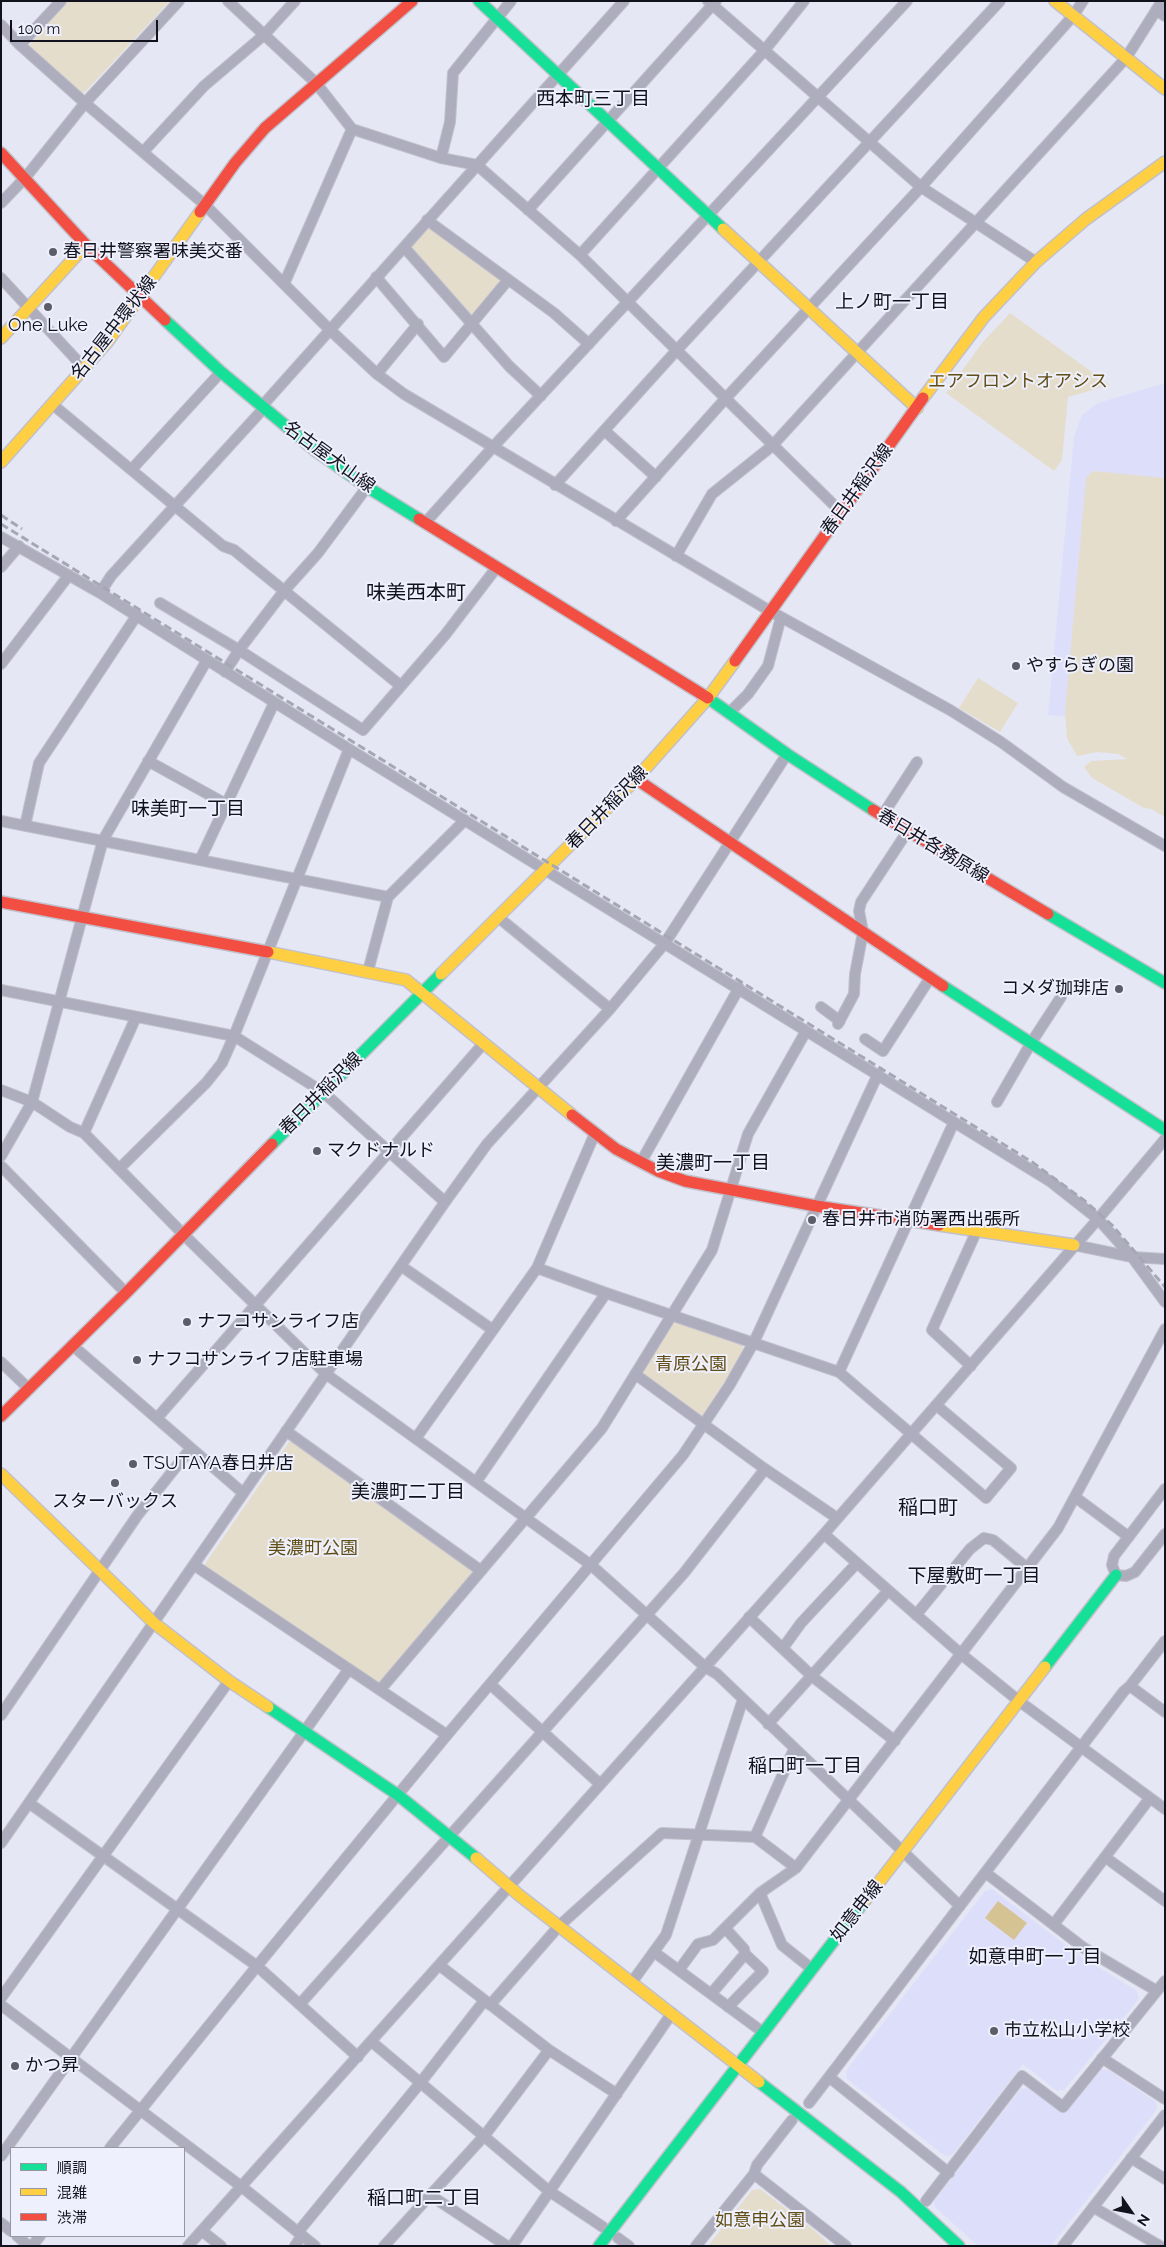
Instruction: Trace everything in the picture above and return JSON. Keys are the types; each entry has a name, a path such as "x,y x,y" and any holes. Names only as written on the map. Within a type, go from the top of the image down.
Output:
{"street":[{"path":"20,45 61,1"},
{"path":"1,203 25,178 85,103 179,1"},
{"path":"228,1 316,83 352,130 441,158 477,165 580,255 841,512"},
{"path":"144,151 204,86 264,35 295,1"},
{"name":"名古屋中環状線","path":"4,454 108,341 204,204 265,128 412,1"},
{"path":"479,1 916,408"},
{"path":"441,158 450,122 453,73 512,1"},
{"path":"100,593 111,576 624,1"},
{"path":"580,255 764,51 804,1"},
{"path":"425,523 493,447 907,1"},
{"path":"555,485 676,351 1000,1"},
{"path":"1055,1 1165,89"},
{"path":"616,521 726,398 921,187 1073,16 1083,1"},
{"path":"528,210 712,3 764,51 921,187 1036,262"},
{"path":"676,556 712,494 772,446 1126,58 1161,9"},
{"path":"1,25 20,45 85,103 144,151 204,204 330,330 377,374 404,394 770,611 950,710 1001,742 1063,787 1165,846"},
{"path":"284,284 352,130"},
{"name":"名古屋犬山線","path":"1,153 86,245 140,297 221,372 316,451 367,487 708,698"},
{"name":"春日井稲沢線","path":"1,1416 184,1235 323,1092 636,779 708,698 916,408 984,318 1036,262 1086,219 1165,162"},
{"path":"427,220 554,313 589,344"},
{"path":"1,338 86,245"},
{"path":"404,246 508,366 541,396"},
{"path":"376,277 444,356 508,280"},
{"path":"1,278 84,368"},
{"path":"377,374 418,324"},
{"path":"132,469 221,372"},
{"path":"52,404 175,504 223,546 234,550 402,686"},
{"path":"605,430 656,477"},
{"path":"225,672 239,650 284,591 318,553 367,487"},
{"path":"1,537 137,615 274,703 547,869 1051,1182 1098,1219 1132,1257 1165,1302"},
{"path":"1,567 19,546"},
{"path":"160,603 239,650 363,730 446,635 497,567"},
{"path":"1,664 69,575"},
{"path":"25,826 39,763 137,615"},
{"path":"729,713 748,694 768,666 781,617"},
{"path":"1,1156 32,1102 103,840 207,660"},
{"name":"春日井各務原線","path":"708,698 786,754 907,832 1165,983"},
{"path":"200,860 274,703"},
{"path":"119,1169 206,1083 222,1063 349,749"},
{"path":"1,1843 445,1202 487,1144 610,1009 665,943 786,754"},
{"path":"148,762 226,804"},
{"path":"882,816 917,762"},
{"path":"636,779 930,978 1165,1130"},
{"path":"368,971 388,897 465,820"},
{"path":"1,821 388,897"},
{"path":"821,1007 839,1023 854,994 855,974 863,932 859,911 861,902 907,832"},
{"path":"1,902 368,971 406,980 483,1044 616,1149 658,1171 684,1180 816,1206 1074,1245 1132,1257 1165,1259"},
{"path":"498,917 610,1009"},
{"path":"865,1039 883,1051 930,978"},
{"path":"641,1162 739,988"},
{"path":"1,990 60,1000 234,1036 323,1092 445,1202"},
{"path":"997,1102 1061,997"},
{"path":"84,1133 136,1017"},
{"path":"380,1690 602,1428 712,1250 748,1134 806,1031"},
{"path":"157,1418 483,1044"},
{"path":"111,2147 447,1735 683,1455 705,1424 754,1342 878,1074"},
{"path":"1,1090 32,1102 70,1127 84,1133 255,1306 326,1374 591,1565 705,1666 717,1674 960,1906"},
{"path":"839,1372 954,1122"},
{"path":"416,1438 537,1268 594,1133"},
{"path":"188,2246 824,1534 1098,1219 1165,1138"},
{"path":"1,1166 126,1293"},
{"path":"971,1366 932,1330 977,1230"},
{"path":"401,1266 493,1330"},
{"path":"537,1268 606,1294 672,1314 839,1372 986,1498 1011,1468 936,1405"},
{"path":"476,1482 606,1294"},
{"path":"678,1970 698,1944 714,1940 760,1893 796,1868 1058,1528 1165,1329"},
{"path":"72,1345 243,1493"},
{"path":"1,1362 28,1388"},
{"path":"635,1374 837,1518"},
{"path":"286,1431 480,1570"},
{"path":"1,1715 137,1516 191,1448"},
{"path":"300,2004 684,1573 765,1468"},
{"path":"1,1474 154,1623 229,1681 398,1795 450,1835 509,1887 901,2192 959,2246"},
{"path":"1163,1540 1135,1572 1126,1576 1116,1576 1112,1565 1114,1556 1165,1490"},
{"path":"1075,1497 1129,1537"},
{"path":"824,1534 961,1654 1020,1701 1165,1809"},
{"path":"916,1615 970,1549 984,1538 993,1540 1027,1568"},
{"path":"783,1648 801,1623 857,1564"},
{"path":"194,1565 447,1735"},
{"name":"如意申線","path":"599,2246 1116,1576"},
{"path":"768,1724 813,1677 816,1670 888,1591"},
{"path":"749,1617 813,1677 895,1741"},
{"path":"809,2104 1124,1691 1165,1641"},
{"path":"1,2156 306,1732 348,1669"},
{"path":"1,1998 229,1681"},
{"path":"490,1684 600,1784"},
{"path":"1130,1686 1165,1712"},
{"path":"632,1982 666,1935 743,1699"},
{"path":"755,1837 794,1749"},
{"path":"1054,1924 1150,1798"},
{"path":"30,1803 257,1966 358,2057"},
{"path":"296,2246 300,2234 421,2082 487,2003 559,1926 662,1832 755,1837 796,1868"},
{"path":"1106,1857 1165,1902"},
{"path":"986,1873 1084,1948 1157,1992"},
{"path":"760,1893 782,1945 812,1969"},
{"path":"726,1929 744,1949 745,1954 764,1971 728,2007"},
{"path":"654,1952 764,2032"},
{"path":"711,1994 745,1954"},
{"path":"439,1965 549,2050 617,2094"},
{"path":"926,2201 1022,2076 1063,2107 1165,1981"},
{"path":"1,2005 141,2110 183,2147"},
{"path":"512,2246 672,2013"},
{"path":"372,2042 549,2191 603,2227"},
{"path":"384,2246 485,2136 549,2050"},
{"path":"1102,2058 1165,2099"},
{"path":"829,2077 949,2173"},
{"path":"1063,2246 1165,2115"},
{"path":"696,2246 754,2174 758,2165 792,2120"},
{"path":"187,2151 242,2187 315,2246"},
{"path":"1131,2158 1165,2179"},
{"path":"754,2174 846,2246"},
{"path":"430,2195 508,2246"},
{"path":"1093,2207 1144,2242 1160,2246"},
{"path":"202,2231 221,2246"},
{"path":"18,2237 30,2246 39,2237"},
{"path":"618,2238 629,2246"}],"shaded area":[{"path":"1165,383 1165,727 1048,715 1074,436 1082,415 1098,403"},
{"name":"市立松山小学校","path":"992,1889 1080,1956 1137,1991 1139,1999 1064,2090 1057,2091 1023,2064 952,2155 945,2156 847,2079 846,2071 985,1891"},
{"path":"998,1901 1027,1923 1014,1940 985,1918"},
{"path":"1101,2069 1108,2070 1156,2102 1157,2109 1051,2246 978,2246 935,2207 934,2201 1021,2089 1029,2088 1063,2113"}],"green space":[{"path":"67,1 170,1 85,92 81,92 28,47"},
{"path":"433,226 502,279 475,315 470,315 412,249 411,245 427,227"},
{"name":"エアフロントオアシス","path":"1010,313 1110,385 1068,397 1062,460 1054,471 946,393 982,343"},
{"path":"1093,471 1165,478 1165,817 1151,809 1144,808 1092,778 1084,767 1091,761 1127,759 1118,754 1097,752 1077,756 1067,738 1065,712 1086,478"},
{"path":"978,678 1018,703 1000,732 959,708"},
{"name":"青原公園","path":"675,1322 742,1345 744,1349 705,1414 700,1415 644,1374 643,1370 671,1324"},
{"name":"美濃町公園","path":"289,1442 293,1442 471,1569 472,1574 381,1683 377,1683 206,1568 205,1564"},
{"name":"如意申公園","path":"760,2189 814,2230 831,2246 708,2246 752,2190"}],"railway":[{"path":"1,515 22,529"},
{"path":"1,524 1032,1162 1085,1201 1112,1225 1165,1287"}],"traffic: fast":[{"path":"479,1 723,229"},
{"path":"165,320 221,372 316,451 367,487 419,519"},
{"path":"708,698 787,754 873,810"},
{"path":"1048,914 1165,983"},
{"path":"272,1144 441,974"},
{"path":"943,986 1165,1130"},
{"path":"1045,1667 1116,1575"},
{"path":"268,1707 398,1795 476,1858"},
{"path":"599,2246 863,1903"},
{"path":"759,2082 901,2192 959,2246"}],"traffic: slow":[{"path":"1055,1 1165,89"},
{"path":"923,398 984,317 1036,262 1086,219 1165,162"},
{"path":"1,462 108,341 200,212"},
{"path":"723,229 917,408"},
{"path":"1,338 86,245"},
{"path":"441,974 636,779 708,698 735,661"},
{"path":"268,952 406,980 572,1115"},
{"path":"939,1225 1074,1245"},
{"path":"1,1474 154,1623 229,1681 268,1707"},
{"path":"863,1903 1045,1667"},
{"path":"476,1858 519,1895 759,2082"}],"traffic: jam":[{"path":"200,212 235,163 265,128 412,1"},
{"path":"1,153 86,245 165,320"},
{"path":"735,661 923,398"},
{"path":"419,519 708,698"},
{"path":"636,779 943,986"},
{"path":"873,810 1048,914"},
{"path":"1,902 268,952"},
{"path":"572,1115 616,1149 658,1171 685,1181 816,1206 939,1225"},
{"path":"1,1416 126,1293 272,1144"}],"place":[{"name":"春日井警察署味美交番","path":"53,252"},
{"name":"One Luke","path":"48,307"},
{"name":"やすらぎの園","path":"1016,666"},
{"name":"コメダ珈琲店","path":"1119,989"},
{"name":"マクドナルド","path":"317,1151"},
{"name":"春日井市消防署西出張所","path":"812,1220"},
{"name":"ナフコサンライフ店","path":"187,1322"},
{"name":"ナフコサンライフ店駐車場","path":"137,1360"},
{"name":"TSUTAYA春日井店","path":"133,1464"},
{"name":"スターバックス","path":"115,1483"},
{"name":"市立松山小学校","path":"994,2031"},
{"name":"かつ昇","path":"15,2066"}],"district":[{"name":"西本町三丁目","path":"593,99"},
{"name":"上ノ町一丁目","path":"892,302"},
{"name":"味美西本町","path":"416,593"},
{"name":"味美町一丁目","path":"188,809"},
{"name":"美濃町一丁目","path":"713,1163"},
{"name":"美濃町二丁目","path":"408,1492"},
{"name":"稲口町","path":"928,1508"},
{"name":"下屋敷町一丁目","path":"974,1576"},
{"name":"稲口町一丁目","path":"805,1766"},
{"name":"如意申町一丁目","path":"1035,1957"},
{"name":"稲口町二丁目","path":"424,2198"}]}
